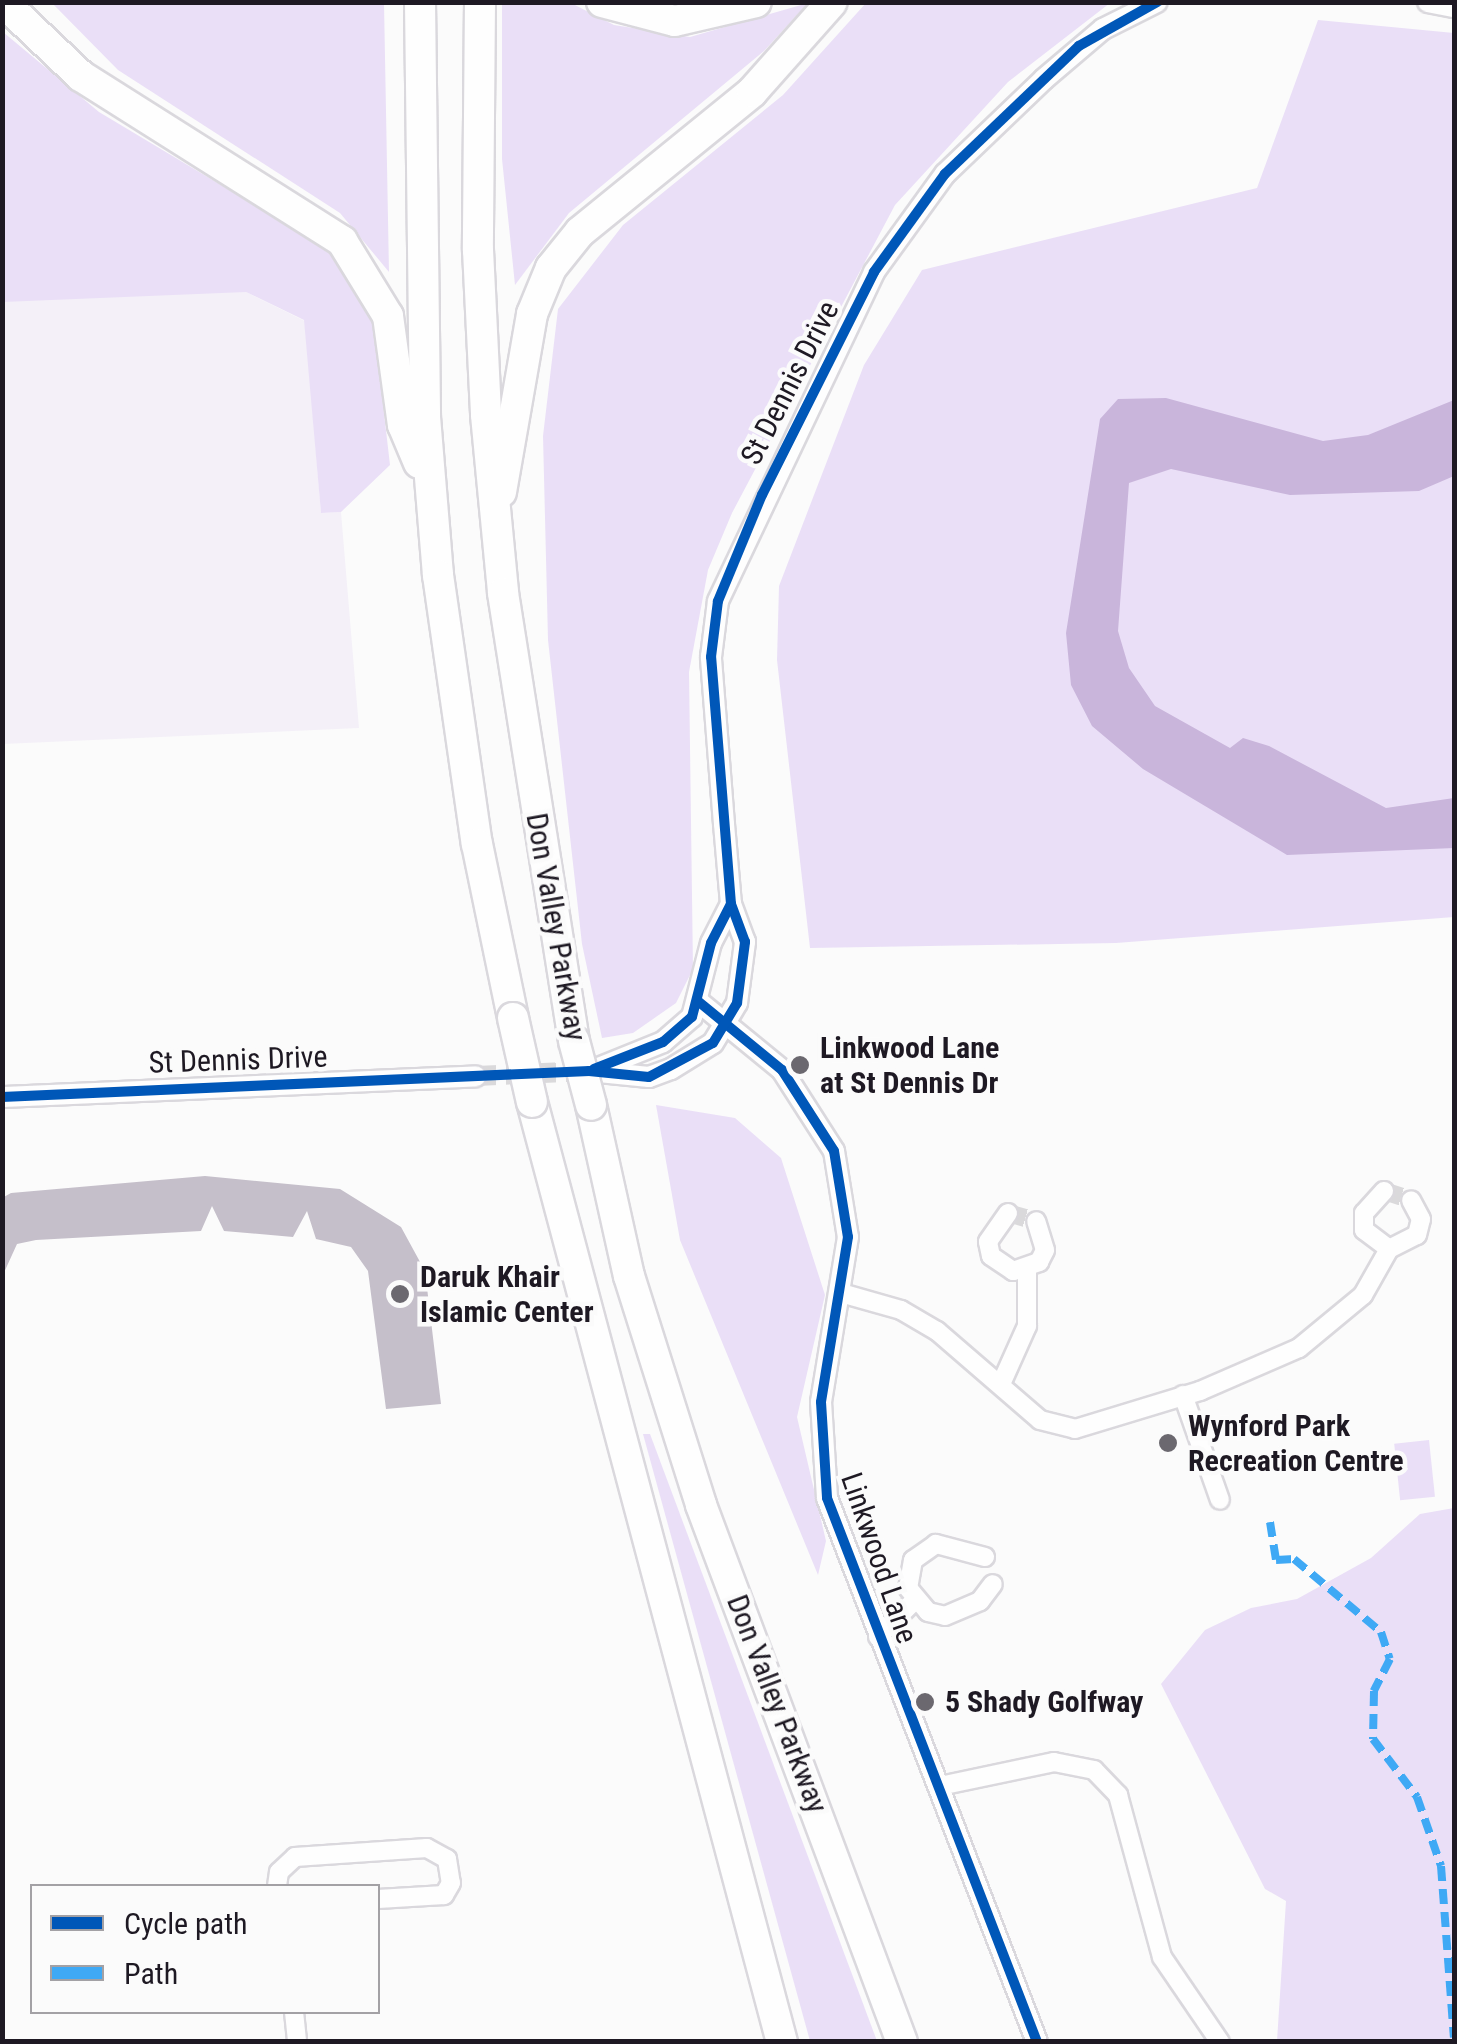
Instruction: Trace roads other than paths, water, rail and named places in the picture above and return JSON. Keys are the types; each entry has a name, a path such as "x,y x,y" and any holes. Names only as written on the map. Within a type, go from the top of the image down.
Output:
{"highway":[{"path":"3,2 82,76 342,240 388,316 404,425 432,494"},
{"path":"26,2 82,76"},
{"name":"Don Valley Parkway","path":"420,2 432,494 478,844 532,1102 782,2042"},
{"name":"Don Valley Parkway","path":"480,2 478,250 496,514 574,1041 630,1276 701,1505 902,2042"},
{"path":"602,2 675,21 756,2"},
{"path":"496,514 532,314 551,268 580,232 752,92 832,2"}],"street":[{"name":"St Dennis Drive","path":"729,1023 745,942 731,904 711,657 718,601 762,495 874,272 945,174 1079,46 1156,2"},
{"path":"1428,2 1454,7"},
{"name":"St Dennis Drive","path":"699,1002 711,943 731,904"},
{"path":"699,1002 662,1042 589,1071 649,1077 693,1058 729,1023"},
{"name":"Linkwood Lane","path":"699,1002 729,1023 805,1096 834,1151 848,1210 841,1294 822,1391 821,1463 878,1637 940,1786 1037,2042"},
{"name":"St Dennis Drive","path":"2,1097 476,1076"},
{"path":"1384,1191 1364,1213 1364,1230 1389,1249"},
{"path":"841,1294 901,1310 1001,1384 1040,1420 1075,1430 1270,1362 1328,1328 1368,1290 1389,1249 1417,1235 1421,1219 1411,1200"},
{"path":"1008,1213 992,1228 991,1256 1013,1271 1027,1270 1046,1250 1036,1222"},
{"path":"1001,1384 1027,1326 1027,1270"},
{"path":"1183,1395 1220,1500"},
{"path":"914,1601 908,1573 923,1549 951,1543 985,1557"},
{"path":"914,1601 945,1616 980,1601 992,1584"},
{"path":"878,1637 914,1601"},
{"path":"940,1786 1054,1762 1094,1770 1118,1795 1162,1957 1220,2042"},
{"path":"277,1884 279,1872 295,1857 427,1848 447,1859 451,1883 444,1894 380,1899"},
{"path":"294,2014 297,2042"}],"tunnel":[{"path":"476,1076 589,1071"},
{"path":"1384,1191 1411,1200"},
{"path":"1008,1213 1036,1221"}],"place":[{"name":"Linkwood Lane at St Dennis Dr","path":"800,1065"},
{"name":"Daruk Khair Islamic Center","path":"400,1294"},
{"name":"Wynford Park Recreation Centre","path":"1168,1443"},
{"name":"5 Shady Golfway","path":"925,1702"}]}
